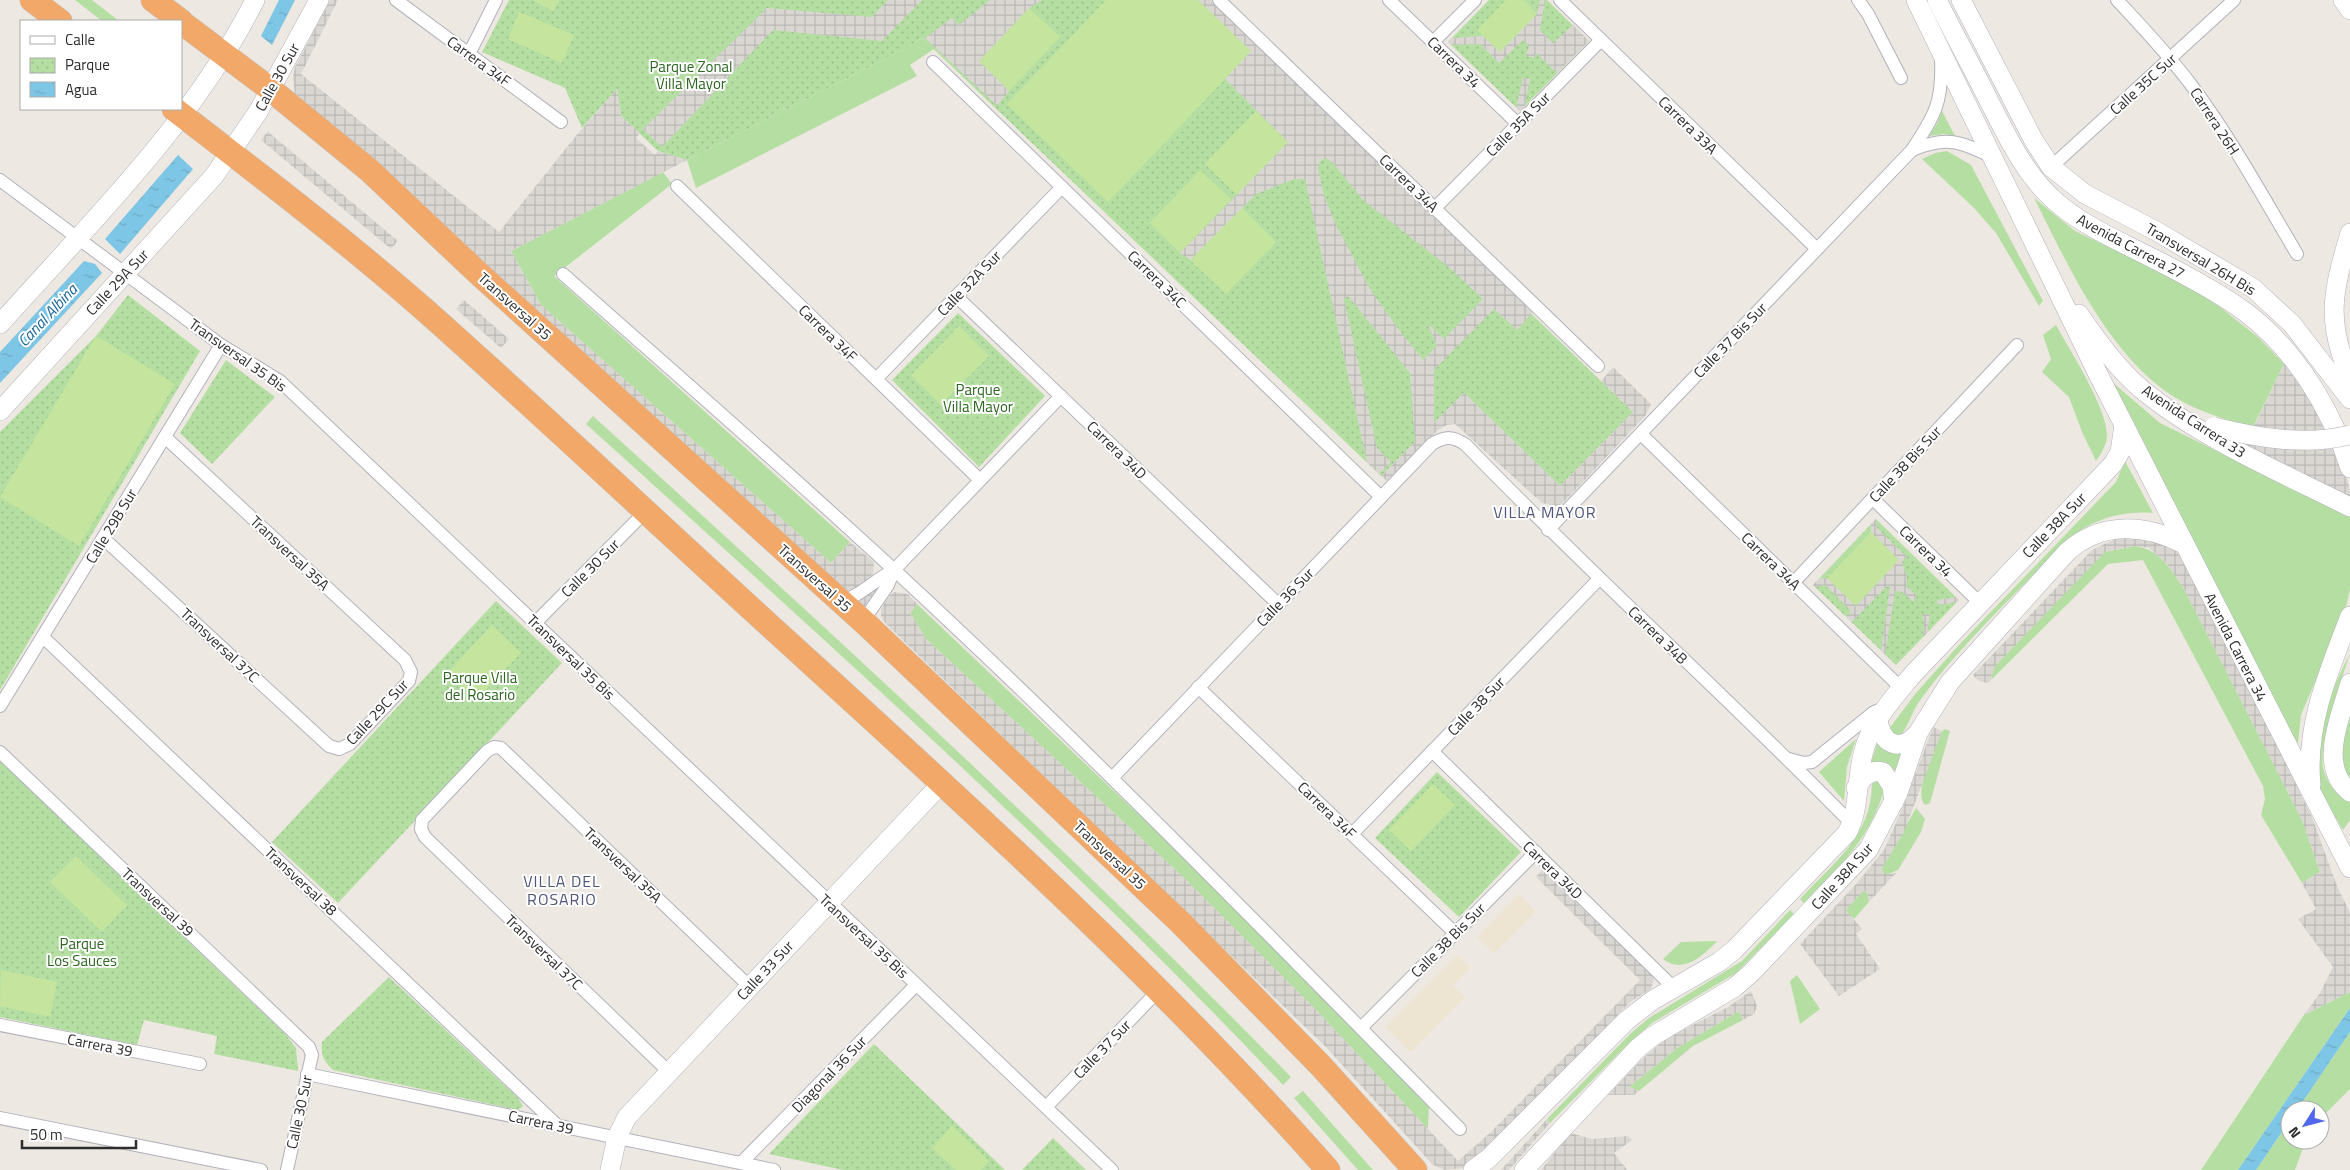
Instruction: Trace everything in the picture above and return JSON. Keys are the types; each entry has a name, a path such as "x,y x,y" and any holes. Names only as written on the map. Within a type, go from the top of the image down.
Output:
{"highway":[{"path":"32,0 59,20"},
{"name":"Transversal 35","path":"153,0 180,20"},
{"name":"Transversal 35","path":"182,22 348,152 399,197 477,272 866,624 1188,930 1321,1066 1415,1170"},
{"path":"178,112 231,151 320,222 426,312 942,783 1159,990 1272,1107 1328,1170"}],"street":[{"path":"182,107 223,53 255,0"},
{"name":"Calle 30 Sur","path":"231,151 270,89 319,0"},
{"name":"Carrera 34F","path":"396,0 561,122"},
{"path":"469,54 496,0"},
{"name":"Carrera 34A","path":"1219,0 1598,366"},
{"name":"Carrera 34","path":"1389,0 1518,124"},
{"path":"1433,42 1475,0"},
{"name":"Carrera 33A","path":"1560,0 1817,249"},
{"path":"1858,0 1894,60 1901,78"},
{"path":"1906,0 1941,50"},
{"path":"1916,0 2124,425"},
{"name":"Avenida Carrera 27","path":"1937,0 2018,155 2042,188 2060,206 2083,222 2202,284 2246,312 2297,365 2314,389 2334,425 2350,468"},
{"path":"1961,0 2034,141 2051,167"},
{"name":"Carrera 26H","path":"2117,0 2171,58 2218,123 2297,254"},
{"name":"Calle 35C Sur","path":"2051,167 2234,0"},
{"path":"2343,0 2350,10"},
{"name":"Calle 35A Sur","path":"1435,208 1601,40"},
{"name":"Calle 37 Bis Sur","path":"1548,530 1912,150 1933,118 1939,103 1942,80 1941,50"},
{"name":"Carrera 34C","path":"933,62 1381,497"},
{"path":"0,324 83,242 156,148 178,112"},
{"name":"Calle 37 Bis Sur","path":"1912,150 1937,141 1954,141 1968,145 1992,157"},
{"name":"Calle 29A Sur","path":"0,410 119,269 214,176 231,151"},
{"name":"Transversal 26H Bis","path":"2051,167 2085,194 2156,231 2253,288 2292,324 2350,399"},
{"name":"Transversal 35 Bis","path":"0,180 221,345 280,381 1112,1170"},
{"name":"Carrera 34F","path":"677,186 980,480"},
{"name":"Calle 32A Sur","path":"876,379 1062,187"},
{"path":"2350,233 2335,286 2333,308 2336,336 2350,377"},
{"name":"Avenida Carrera 33","path":"2036,248 2109,356 2141,388 2181,417 2217,433 2257,461 2350,507"},
{"path":"563,274 894,570 1112,778 1460,1129"},
{"name":"Carrera 34D","path":"956,296 1278,604"},
{"name":"Calle 29B Sur","path":"0,706 221,345"},
{"name":"Calle 38 Bis Sur","path":"1793,583 2017,345"},
{"path":"840,601 848,599 880,577 894,570 1061,396"},
{"name":"Avenida Carrera 34","path":"2124,425 2350,868"},
{"name":"Calle 38A Sur","path":"1473,1170 1488,1159 1640,1009 1719,962 1734,950 1847,833 1852,824 1863,752 1883,713 1901,688 2113,464 2120,452 2124,425"},
{"path":"2217,433 2305,441 2350,435"},
{"name":"Carrera 34A","path":"1641,434 1901,688"},
{"name":"Transversal 35A","path":"165,437 405,660 412,672"},
{"name":"Calle 36 Sur","path":"1112,778 1432,444 1449,437 1458,440 1466,446"},
{"name":"Carrera 34B","path":"1466,446 1548,530 1786,758 1852,824"},
{"name":"Carrera 34","path":"1873,498 1980,603"},
{"name":"Calle 30 Sur","path":"535,623 645,512"},
{"name":"Calle 38A Sur","path":"1524,1170 1652,1036 1735,987 1752,972 1868,850 1894,802 1918,733 1950,682 2077,543 2101,532 2138,528 2159,532 2184,544"},
{"name":"Transversal 37C","path":"103,538 329,746 339,749"},
{"path":"866,624 868,614 888,585 894,570"},
{"name":"Calle 38 Sur","path":"1352,834 1599,579"},
{"path":"2312,795 2310,749 2313,726 2350,616"},
{"name":"Transversal 38","path":"43,637 558,1126"},
{"name":"Calle 29C Sur","path":"339,749 350,744 402,689 412,672"},
{"path":"2350,683 2332,757 2335,774 2341,784 2350,792"},
{"name":"Carrera 34F","path":"1198,687 1456,933"},
{"name":"Calle 38A Sur","path":"1786,758 1798,762 1812,762 1874,712 1883,713"},
{"path":"1883,713 1883,737 1890,742 1906,743 1918,733"},
{"name":"Transversal 35A","path":"421,829 422,820 487,751 501,748 750,987"},
{"name":"Carrera 34D","path":"1432,751 1674,988"},
{"name":"Transversal 39","path":"0,752 304,1040 312,1055"},
{"path":"1856,788 1868,773 1883,772 1892,786 1894,802"},
{"name":"Calle 33 Sur","path":"610,1170 617,1137 627,1117 942,783"},
{"name":"Transversal 37C","path":"421,829 425,837 669,1072"},
{"name":"Calle 38 Bis Sur","path":"1361,1028 1536,852"},
{"name":"Diagonal 36 Sur","path":"741,1163 916,985"},
{"name":"Calle 37 Sur","path":"1046,1108 1159,990"},
{"name":"Carrera 39","path":"0,1025 200,1064"},
{"name":"Calle 30 Sur","path":"287,1170 312,1055"},
{"name":"Carrera 39","path":"307,1074 774,1170"},
{"path":"0,1118 261,1170"}],"shaded area":[{"path":"330,0 338,0 301,74 499,232 579,132 617,89 621,116 640,133 636,138 655,155 658,151 687,160 511,251 541,305 831,563 850,542 874,562 873,574 860,587 848,592 842,589 536,312 379,166 295,95 293,77 295,67"},
{"path":"888,0 922,0 882,41 773,30 662,147 643,129 767,8 872,17"},
{"path":"990,0 1042,0 1029,8 979,61 1009,91 997,106 925,38 952,18 959,25"},
{"path":"1198,0 1212,0 1533,312 1517,330 1494,309 1434,370 1434,423 1464,393 1560,486 1633,412 1601,381 1613,367 1651,404 1645,416 1563,503 1558,506 1542,503 1455,424 1447,425 1438,430 1387,481 1381,476 1415,442 1410,373 1348,296 1344,299 1377,448 1391,462 1379,474 1367,462 1305,179 1294,179 1256,194 1190,260 1180,253 1288,142 1225,79 1251,51","holes":["1326,158 1333,163 1363,200 1451,269 1483,299 1444,339 1428,324 1437,346 1423,360 1370,289 1334,221 1324,195 1318,169 1320,161"]},
{"path":"1540,0 1545,0 1540,30 1553,43 1573,25 1589,41 1557,73 1536,53 1534,58 1526,56 1529,46 1523,40 1499,63 1480,44 1452,45 1448,42 1452,38 1483,36 1500,52 1537,14"},
{"path":"1523,78 1530,79 1524,108 1520,111 1516,108"},
{"path":"268,131 398,241 391,249 261,140"},
{"path":"464,300 509,339 501,348 456,309"},
{"path":"2284,364 2315,404 2345,471 2350,491 2350,517 2237,462"},
{"path":"1876,519 1877,528 1907,557 1902,562 1907,578 1906,586 1916,595 1914,602 1902,592 1895,591 1885,655 1881,651 1890,587 1886,587 1852,622 1846,617 1851,611 1825,585 1815,587 1813,585 1818,579 1827,578 1856,606 1899,560 1871,532 1871,524"},
{"path":"2132,537 2165,543 2177,551 2194,577 2312,817 2337,886 2350,913 2350,992 2304,1015 2320,993 2333,967 2298,919 2316,909 2302,883 2320,872 2302,820 2183,587 2167,564 2149,548 2135,546 2105,552 1995,666 1991,676 1992,679 1988,683 1979,681 1973,675 2092,550 2115,539"},
{"path":"884,580 873,594 867,609 856,599"},
{"path":"894,592 908,594 917,604 910,613 926,639 1184,878 1317,1011 1458,1161 1491,1132 1640,980 1536,877 1542,870 1651,974 1654,979 1651,989 1630,1002 1499,1139 1465,1168 1444,1170 1432,1164 1325,1046 886,624 881,617 881,609 888,597"},
{"path":"1956,597 1959,600 1957,602 1938,605 1937,600"},
{"path":"1922,614 1930,614 1927,633 1923,637 1924,623"},
{"path":"1933,727 1942,731 1904,832 1881,870 1886,874 1896,873 1869,902 1867,893 1864,890 1846,910 1862,929 1856,934 1880,969 1839,996 1800,944 1857,883 1884,850 1903,807"},
{"path":"1519,894 1536,911 1494,953 1477,937"},
{"path":"1457,955 1470,968 1453,985 1465,997 1411,1052 1385,1027"},
{"path":"1751,991 1757,1006 1754,1014 1743,1020 1739,1011 1677,1048 1629,1087 1639,1091 1634,1095 1608,1095 1641,1060 1667,1038 1728,1007"},
{"path":"1547,1119 1550,1123 1509,1170 1501,1170"},
{"path":"1570,1133 1592,1139 1628,1136 1632,1140 1614,1153 1627,1170 1541,1170"}],"green space":[{"path":"75,0 92,0 118,20 101,20"},
{"name":"Parque Zonal Villa Mayor","path":"509,0 1206,0 1633,412 1560,486 1464,393 1381,476 922,38 910,46 687,160 658,151 621,116 617,89 582,128 565,88 482,52"},
{"path":"533,0 559,0 553,11"},
{"path":"1106,0 1198,0 1252,51 1108,202 1007,104"},
{"path":"1489,0 1547,0 1589,41 1520,111 1448,42"},
{"path":"1506,0 1523,0 1537,14 1500,53 1477,30"},
{"path":"1029,8 1060,37 1009,91 979,61"},
{"path":"519,12 574,35 562,63 508,39"},
{"path":"922,38 934,49 910,65 917,76 696,188 687,160 910,46"},
{"path":"1942,110 1955,136 1944,134 1929,136 1938,122"},
{"path":"1256,111 1288,142 1237,195 1205,164"},
{"path":"1947,151 1971,165 2043,301 2039,306 1996,233 1974,208 1922,159 1935,153"},
{"path":"1200,170 1231,199 1180,253 1150,223"},
{"path":"663,172 672,184 554,276 850,542 831,563 541,305 511,251"},
{"path":"2034,198 2075,231 2156,270 2211,300 2259,338 2284,364 2253,427 2210,414 2185,403 2159,386 2136,365 2096,313 2062,254"},
{"path":"1241,207 1276,242 1226,294 1190,260"},
{"path":"128,295 200,351 0,690 0,432 96,336"},
{"name":"Parque Villa Mayor","path":"958,313 1045,396 979,467 892,380"},
{"path":"2056,325 2095,396 2106,425 2107,437 2103,450 2096,461 2082,432 2069,397 2042,372 2051,359 2043,335"},
{"path":"959,326 989,356 941,405 911,375"},
{"path":"96,336 175,384 79,546 0,497"},
{"path":"226,360 275,397 212,464 180,433"},
{"path":"2111,381 2160,423 2350,517 2350,589 2345,611 2301,715 2297,752"},
{"path":"593,416 771,578 1034,824 1121,907 1291,1077 1283,1085 1028,830 853,666 586,424"},
{"path":"2125,461 2153,513 2135,513 2109,517 2084,528 2064,543 1947,666 1921,699 1904,731 1896,740 1889,729 1916,693 1958,646 2116,482"},
{"path":"1876,519 1959,600 1896,665 1813,585"},
{"path":"1871,532 1900,560 1855,606 1827,578"},
{"path":"2135,546 2151,551 2163,560 2183,587 2302,820 2320,872 2302,883 2261,815 2265,799 2263,786 2143,560 2108,564 1992,679 1991,676 1995,666 2097,558 2105,552"},
{"name":"Parque Villa del Rosario","path":"496,601 562,663 338,903 272,842"},
{"path":"917,604 1237,908 1429,1105 1428,1129 1317,1011 1184,878 926,639 910,613"},
{"path":"492,625 521,653 477,699 448,672"},
{"path":"2350,653 2332,711 2324,743 2323,756 2324,773 2329,783 2340,796 2350,803 2350,820 2343,830 2323,797 2317,780 2324,708"},
{"path":"2350,714 2350,784 2338,754"},
{"path":"1945,729 1950,731 1930,803 1925,805 1921,790 1923,780 1935,747 1942,731"},
{"path":"1856,739 1847,767 1844,801 1819,772"},
{"path":"1878,741 1892,752 1903,755 1897,772 1891,768 1870,766"},
{"name":"Parque Los Sauces","path":"0,761 286,1035 296,1048 298,1071 214,1054 217,1036 144,1020 137,1045 0,1017"},
{"path":"1437,772 1521,852 1459,917 1375,838"},
{"path":"1879,779 1885,787 1879,806 1863,837 1842,863 1804,903 1800,899 1848,848 1858,834 1870,803 1872,784"},
{"path":"1433,784 1455,805 1411,851 1389,830"},
{"path":"1916,808 1925,819 1921,832 1898,870 1886,875 1881,870"},
{"path":"76,856 127,905 102,932 50,882"},
{"path":"1864,890 1867,893 1869,902 1854,919 1845,910"},
{"path":"1790,910 1794,914 1736,973 1652,1023 1625,1047 1550,1123 1547,1119 1631,1033 1649,1018 1742,961"},
{"path":"1717,941 1706,952 1685,964 1678,965 1663,959 1681,942"},
{"path":"1,970 57,982 50,1017 0,1006"},
{"path":"1797,975 1820,1009 1800,1024 1790,981"},
{"path":"389,977 518,1098 523,1106 518,1110 333,1070 323,1058 322,1042"},
{"path":"2350,992 2350,1008 2286,1100 2280,1100 2280,1109 2238,1170 2201,1170 2304,1015"},
{"path":"1739,1011 1743,1020 1693,1046 1639,1091 1629,1087 1677,1048"},
{"path":"2350,1032 2350,1089 2330,1109 2330,1100 2304,1100"},
{"path":"874,1044 1005,1170 843,1170 769,1154"},
{"path":"1303,1091 1373,1170 1358,1170 1294,1098"},
{"path":"952,1126 989,1161 981,1170 956,1170 932,1148"},
{"path":"2280,1135 2280,1150 2302,1150 2295,1170 2256,1170"},
{"path":"1053,1138 1086,1170 1022,1170"}],"water":[{"path":"279,0 295,0 272,45 261,36"},
{"path":"178,155 193,169 120,254 105,239"},
{"name":"Canal Albina","path":"84,261 95,264 102,273 0,383 0,352"},
{"path":"2350,1008 2350,1032 2304,1100 2286,1100"},
{"path":"2280,1109 2280,1135 2256,1170 2238,1170"}],"district":[{"name":"VILLA MAYOR","path":"1545,512"},
{"name":"VILLA DEL ROSARIO","path":"562,890"}]}
